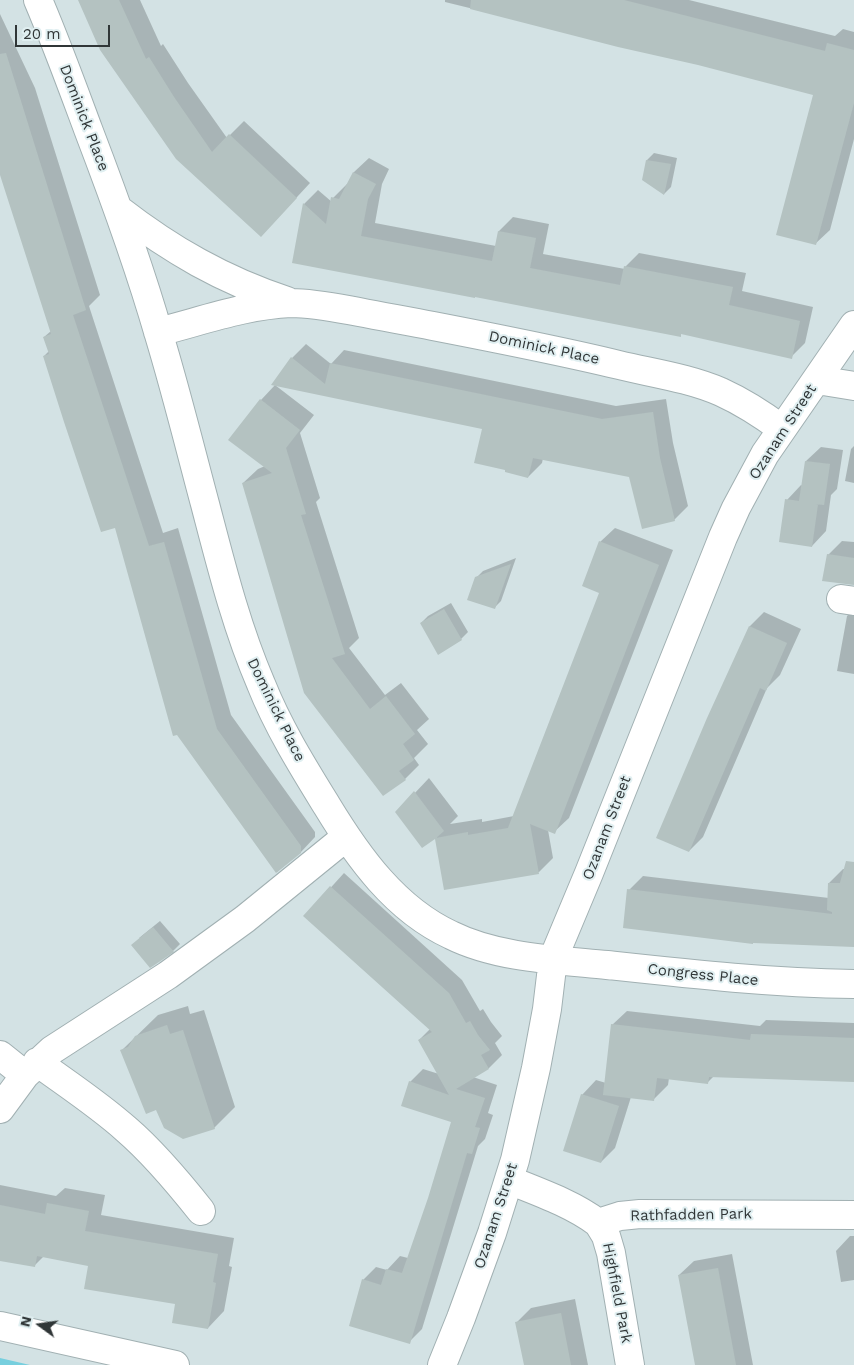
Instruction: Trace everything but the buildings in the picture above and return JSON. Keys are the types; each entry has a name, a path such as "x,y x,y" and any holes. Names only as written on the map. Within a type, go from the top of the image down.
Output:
{"street":[{"name":"Dominick Place","path":"38,0 118,209 158,332 224,576 243,639 262,688 285,734 346,837 394,896 413,912 433,926 483,947 553,959"},
{"name":"Dominick Place","path":"118,209 160,240 204,267 262,293 293,303"},
{"name":"Dominick Place","path":"158,332 238,310 265,305 293,303 344,309 496,338 692,382 742,403 764,416 782,430"},
{"name":"Ozanam Street","path":"442,1365 475,1280 510,1180 536,1068 547,1009 553,959 723,537 765,454 854,325"},
{"path":"817,380 854,386"},
{"path":"0,1109 31,1068 52,1050 148,988 244,919 346,837"},
{"name":"Congress Place","path":"553,959 746,980 854,984"},
{"path":"0,1055 31,1068 99,1106 151,1152 201,1211"},
{"path":"510,1180 577,1210 598,1223"},
{"name":"Rathfadden Park","path":"598,1223 620,1216 640,1214 854,1215"},
{"name":"Highfield Park","path":"598,1223 606,1236 612,1253 630,1365"},
{"path":"0,1326 175,1365"}],"shaded area":[{"path":"0,1358 30,1365 0,1365"}]}
